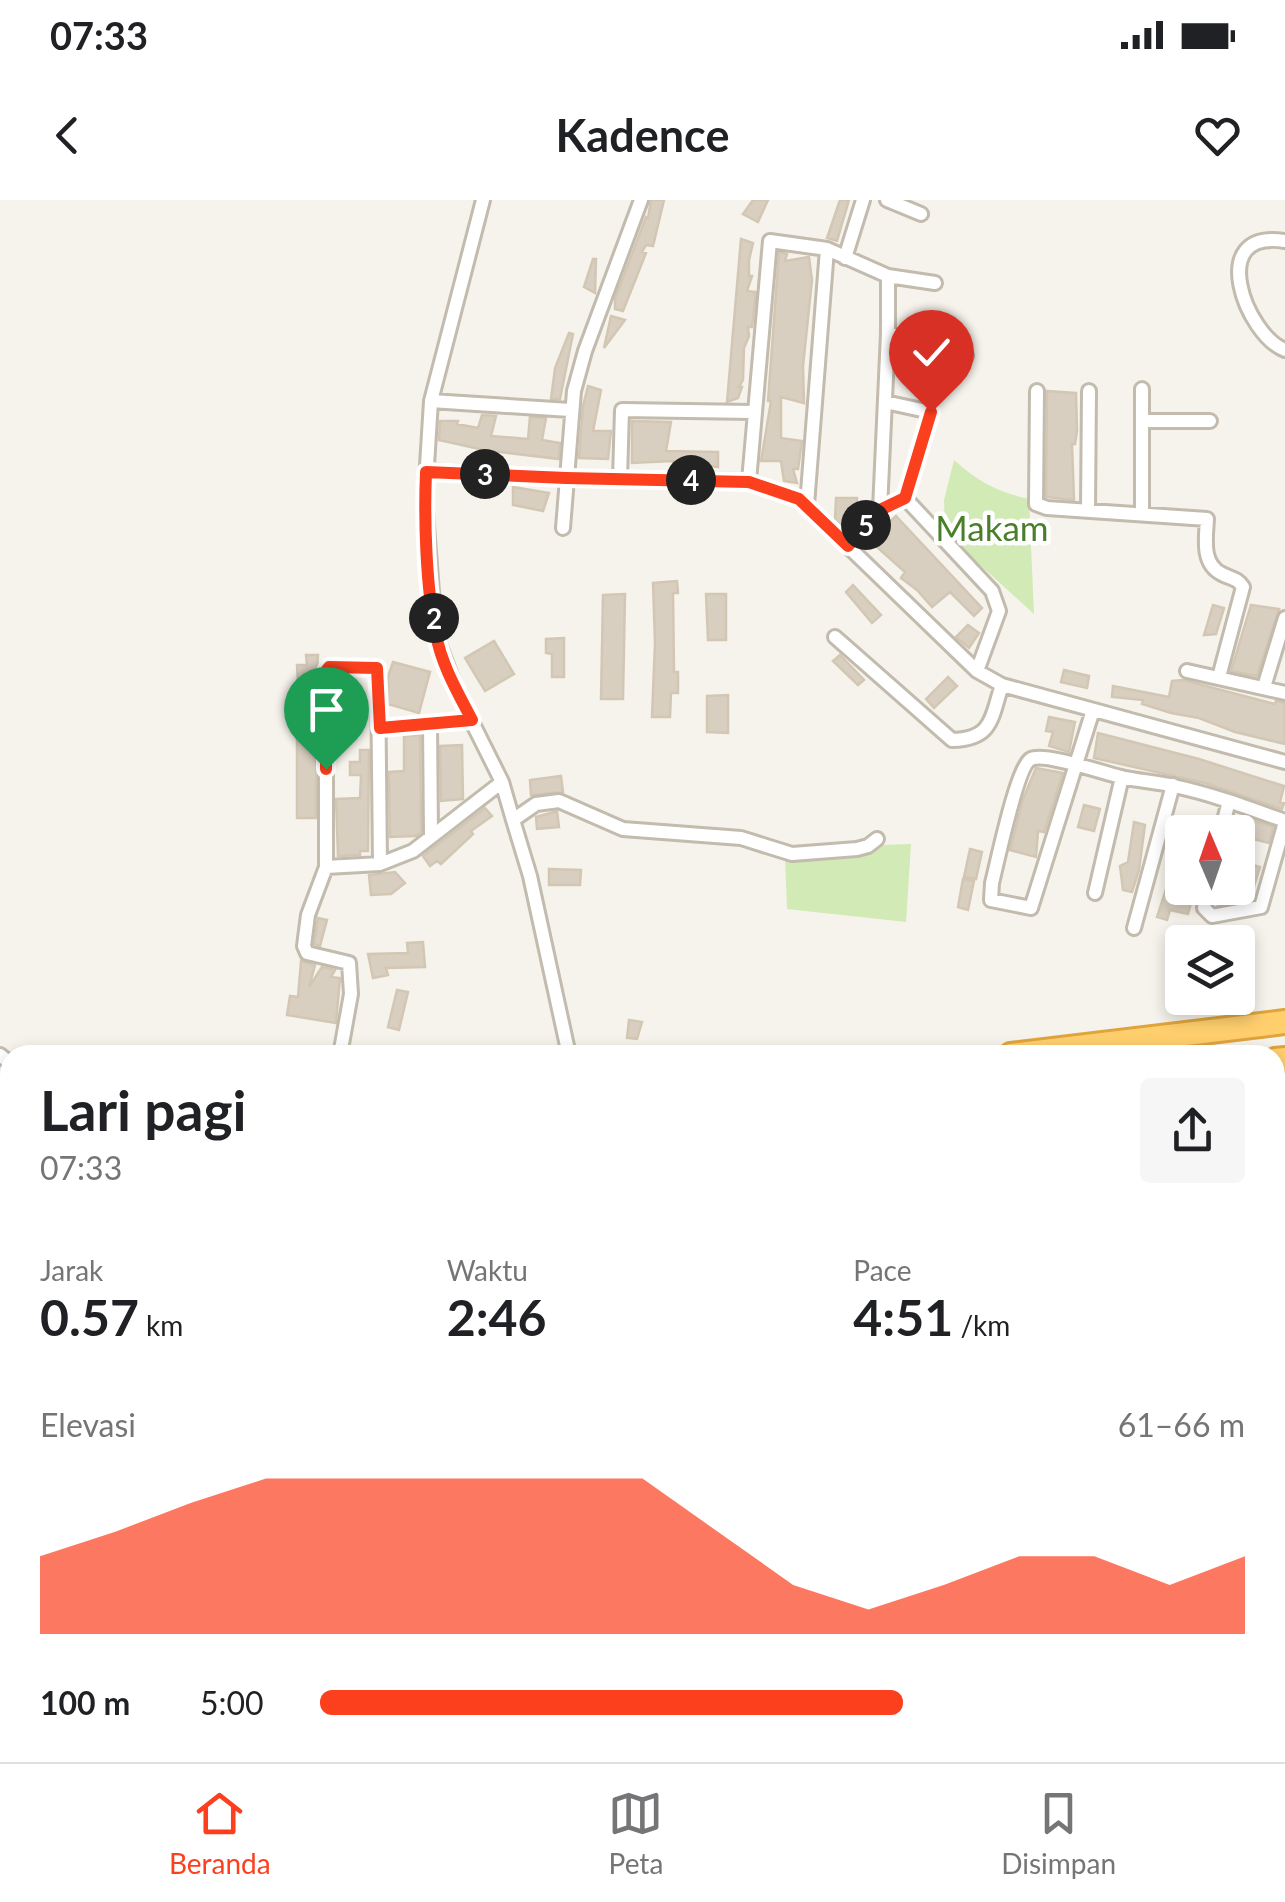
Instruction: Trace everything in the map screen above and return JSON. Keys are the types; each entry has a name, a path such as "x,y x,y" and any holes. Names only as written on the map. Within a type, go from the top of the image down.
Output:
{"highway":[{"path":"1094,1045 1285,1022"}],"street":[{"path":"483,200 430,401 426,472 432,606 436,636 457,692 502,782 530,876 567,1045"},
{"path":"563,528 570,410 585,350 640,200"},
{"path":"844,258 864,200"},
{"path":"887,200 921,214"},
{"path":"1285,241 1260,239 1249,244 1240,278 1246,306 1272,342 1285,350"},
{"path":"749,482 770,241 827,249 888,276 935,283"},
{"path":"807,505 827,249"},
{"path":"880,510 888,276"},
{"path":"888,333 966,356"},
{"path":"1142,389 1142,513"},
{"path":"1037,390 1036,504 1047,508 1208,519 1206,550 1218,572 1240,580 1243,587 1219,678"},
{"path":"1088,509 1089,391"},
{"path":"430,401 570,410"},
{"path":"848,546 880,510 905,498 931,412 885,402"},
{"path":"620,479 622,410 753,412"},
{"path":"1142,421 1210,421"},
{"path":"426,472 749,482 807,505 977,672 1037,696 1285,762"},
{"path":"905,498 998,602 999,611 977,672"},
{"path":"1264,687 1285,618"},
{"path":"835,637 952,740 970,740 988,728 1008,687"},
{"path":"342,1045 352,994 348,964 307,953 304,946 308,915 326,867 327,668 377,668 380,864"},
{"path":"1187,671 1285,693"},
{"path":"1093,710 1075,766 1031,908 996,902 989,895 1022,772 1030,759 1036,758 1075,766 1122,778 1173,786 1285,822 1261,907 1212,916 1204,905"},
{"path":"380,728 472,720"},
{"path":"430,723 431,836"},
{"path":"1095,893 1122,778"},
{"path":"326,867 380,864 413,851 502,782"},
{"path":"1134,928 1173,786"},
{"path":"513,820 536,804 558,801 623,829 741,838 792,854 858,848 877,838"},
{"path":"1225,815 1229,801"}],"green space":[{"name":"Makam","path":"954,460 989,485 1029,499 1034,614 945,533 944,500"},
{"path":"911,844 906,922 787,909 785,857 872,852 882,845"}],"building":[{"path":"651,200 664,200 653,246 646,245 642,252 646,253 623,311 615,309 615,299 648,218"},
{"path":"753,200 768,200 758,222 743,214"},
{"path":"840,200 849,200 837,241 827,238"},
{"path":"741,239 753,243 749,260 752,276 747,291 756,292 752,327 748,327 744,348 742,387 738,398 727,402"},
{"path":"779,252 787,254 785,261 809,257 812,280 803,366 804,403 781,397 781,438 802,441 798,469 793,469 797,483 784,481 781,461 761,461 771,401"},
{"path":"596,259 595,293 584,287"},
{"path":"611,316 625,320 604,348"},
{"path":"569,333 573,334 560,399 551,399 555,368"},
{"path":"588,386 601,390 593,431 611,431 608,459 579,458"},
{"path":"1047,391 1076,393 1077,431 1072,444 1074,500 1046,497"},
{"path":"482,415 496,416 491,436 528,439 530,417 546,418 542,440 560,443 559,459 439,440 440,421 458,421 457,424 478,428"},
{"path":"632,421 671,422 666,451 718,452 718,467 673,461 632,463"},
{"path":"513,487 549,493 543,511 513,505"},
{"path":"836,498 857,498 857,519 843,527 835,520"},
{"path":"896,516 982,608 974,616 950,592 932,607 901,578 905,572 868,539"},
{"path":"677,581 678,593 673,593 678,693 671,693 670,717 652,717 653,583"},
{"path":"853,585 881,615 872,623 846,592"},
{"path":"625,594 623,699 601,699 603,595"},
{"path":"706,594 726,594 726,640 708,640"},
{"path":"1213,605 1224,608 1216,634 1204,635"},
{"path":"1251,605 1279,609 1257,676 1231,671"},
{"path":"968,625 979,633 969,648 956,637"},
{"path":"564,638 564,677 552,677 552,654 546,653 546,639"},
{"path":"494,641 514,674 485,691 465,658"},
{"path":"306,655 318,655 316,683 298,683 297,665 307,665"},
{"path":"840,655 864,680 858,685 833,661"},
{"path":"393,662 430,672 419,713 388,704 388,677"},
{"path":"1064,670 1089,676 1087,688 1061,682"},
{"path":"948,677 957,686 934,708 926,699"},
{"path":"1183,680 1275,704 1285,703 1285,744 1171,713 1142,704 1143,700 1112,697 1113,686 1169,697 1172,681"},
{"path":"728,695 728,733 707,732 707,696"},
{"path":"297,713 316,713 316,818 297,818"},
{"path":"1049,717 1075,722 1069,752 1049,746 1053,732 1046,731"},
{"path":"1098,733 1284,786 1282,809 1205,783 1094,758"},
{"path":"420,735 421,832 416,836 390,837 389,772 404,771 404,736"},
{"path":"462,745 463,799 441,801 440,746"},
{"path":"360,750 369,750 368,851 338,856 336,799 360,798 361,775 350,775 350,762 360,762"},
{"path":"1036,768 1063,773 1044,832 1038,831 1036,857 1010,850 1023,799"},
{"path":"561,776 563,792 531,795 530,780"},
{"path":"1084,805 1100,809 1094,831 1078,827"},
{"path":"485,808 492,816 471,831 473,834 441,864 437,861 430,866 423,856"},
{"path":"557,811 559,827 537,829 536,817"},
{"path":"1255,821 1273,827 1269,843 1255,840"},
{"path":"1134,822 1145,825 1132,892 1123,890 1120,866 1128,862"},
{"path":"970,849 982,852 976,879 964,877"},
{"path":"549,869 581,870 580,885 549,885"},
{"path":"395,872 405,883 391,894 371,895 369,875"},
{"path":"963,879 974,881 968,910 958,907"},
{"path":"1165,892 1165,905 1190,905 1188,914 1170,910 1167,920 1157,917"},
{"path":"318,918 327,920 320,946 314,944"},
{"path":"423,942 425,967 386,968 388,975 373,978 368,954 408,953 407,943"},
{"path":"301,961 315,965 309,987 322,967 335,970 331,977 340,978 336,1023 287,1015 290,996 298,997"},
{"path":"397,990 408,992 399,1030 388,1027"},
{"path":"629,1020 642,1022 637,1039 627,1038"}],"route":[{"path":"326,769 329,667 377,668 380,728 472,720 436,636 426,472 749,482 799,499 848,546 880,510 905,498 931,412"}]}
